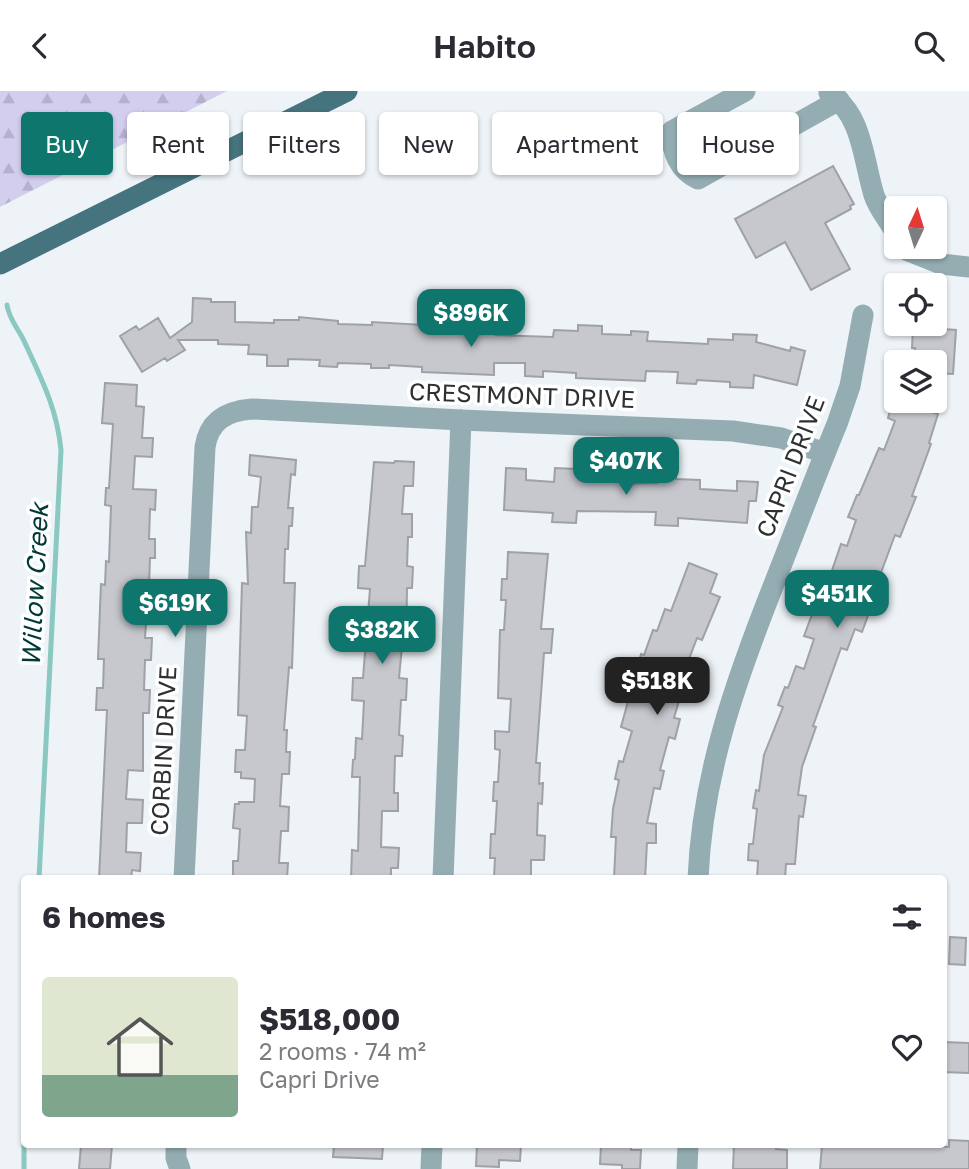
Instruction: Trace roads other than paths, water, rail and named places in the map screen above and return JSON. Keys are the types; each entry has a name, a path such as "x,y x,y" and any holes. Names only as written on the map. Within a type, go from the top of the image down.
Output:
{"main road":[{"path":"0,264 347,91"}],"street":[{"path":"745,91 672,131 671,146 685,173 698,179 833,95 857,127 875,198 884,213"},
{"path":"928,259 941,264 969,267"},
{"name":"CAPRI DRIVE","path":"698,875 709,783 723,724 740,671 850,386 863,315"},
{"name":"CRESTMONT DRIVE","path":"217,420 235,410 252,409 733,431 781,438 825,453"},
{"name":"CORBIN DRIVE","path":"184,875 205,447 206,437 217,420"},
{"path":"443,875 461,420"},
{"path":"176,1148 180,1169"},
{"path":"431,1169 432,1148"},
{"path":"687,1169 688,1148"}],"waterway":[{"name":"Willow Creek","path":"7,305 48,395 61,450 39,875"},
{"name":"Willow Creek","path":"24,1148 24,1169"}]}
